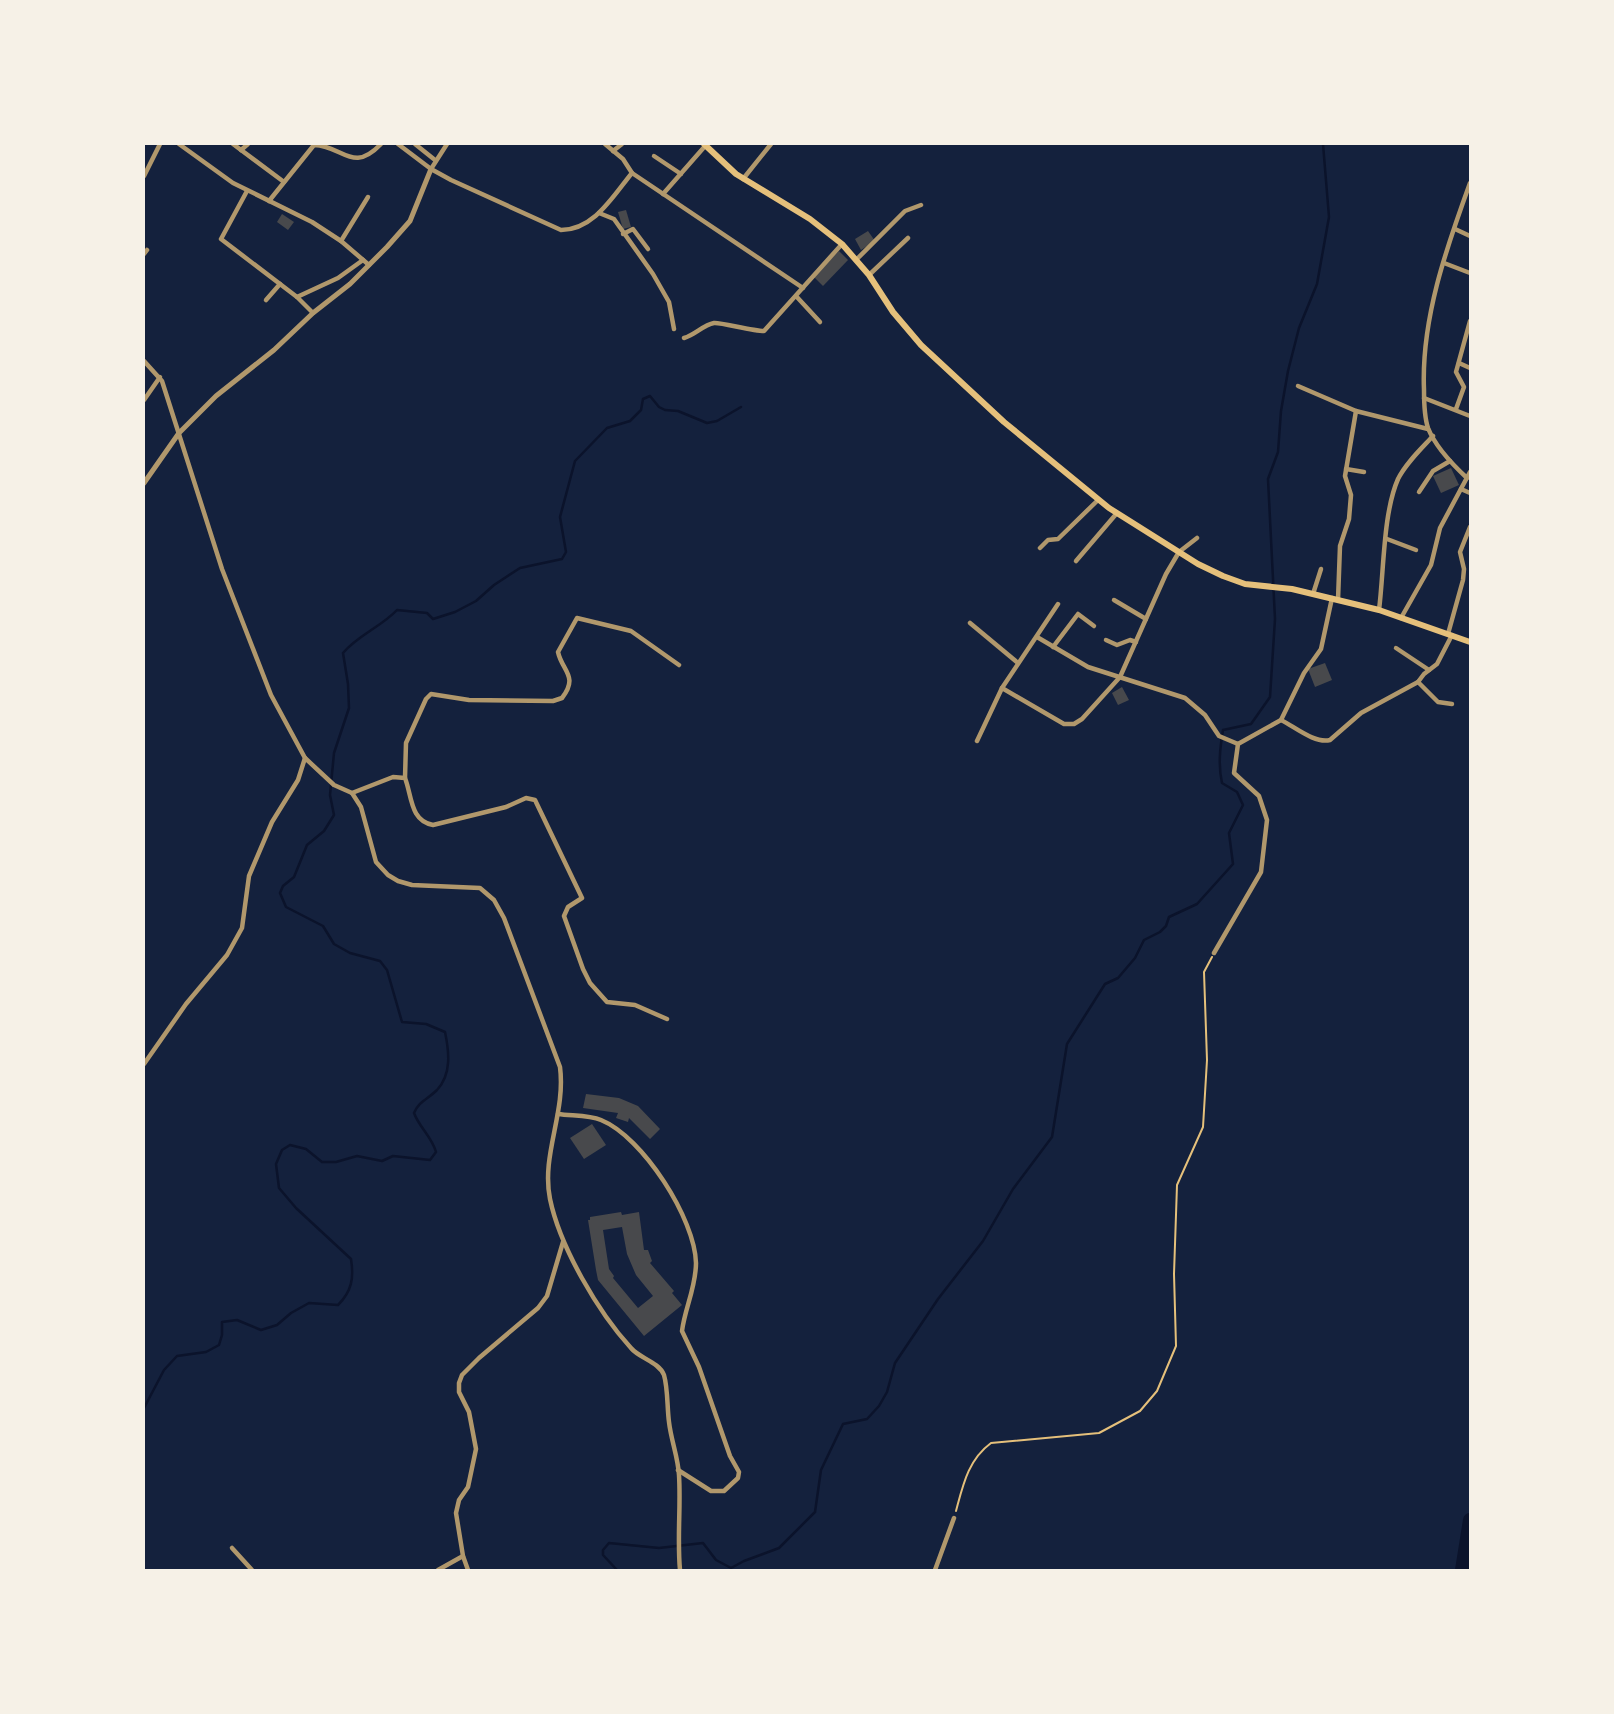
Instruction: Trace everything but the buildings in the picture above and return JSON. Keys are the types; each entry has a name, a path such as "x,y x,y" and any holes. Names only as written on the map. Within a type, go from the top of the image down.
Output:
{"main road":[{"path":"705,144 743,179 810,219 842,244 869,275 893,312 921,345 1004,422 1116,513 1179,552 1223,576 1245,584 1292,589 1379,610 1471,642"}],"street":[{"path":"144,176 160,144"},
{"path":"179,144 219,175 312,222 341,241 369,265"},
{"path":"233,144 284,182"},
{"path":"241,150 248,144"},
{"path":"269,201 314,145 356,158 368,156 381,144"},
{"path":"398,144 430,169 561,230 578,229 599,213 632,173"},
{"path":"415,144 435,160"},
{"path":"144,483 179,433 216,396 350,284 411,221 430,169 447,144"},
{"path":"605,144 623,159 632,173 803,289"},
{"path":"613,151 622,144"},
{"path":"663,194 705,144"},
{"path":"743,179 771,144"},
{"path":"654,156 681,174"},
{"path":"1467,478 1450,461 1428,429 1424,398 1424,343 1444,263 1471,183"},
{"path":"247,191 221,239 297,297 313,313"},
{"path":"341,241 368,197"},
{"path":"856,260 905,211 921,205"},
{"path":"599,213 614,219 663,290 669,302 674,329"},
{"path":"623,234 633,229 648,249"},
{"path":"1455,229 1471,236"},
{"path":"869,275 908,238"},
{"path":"684,338 712,323 764,331 842,244"},
{"path":"297,297 338,278 363,261"},
{"path":"1444,263 1471,273"},
{"path":"266,300 280,284"},
{"path":"796,296 820,322"},
{"path":"1456,409 1464,387 1457,375 1458,362 1471,321"},
{"path":"144,361 160,377 222,569 271,695 305,758 334,785 352,793 361,807 376,862 388,875 412,885 480,888 494,900 523,967 560,1068 562,1088 548,1167 548,1184 563,1241 590,1288 632,1350 656,1365 664,1375 678,1470 677,1541 680,1570"},
{"path":"1458,362 1471,368"},
{"path":"144,400 160,377"},
{"path":"1298,386 1356,411 1428,429"},
{"path":"1424,398 1471,416"},
{"path":"1037,637 1088,667 1185,698 1205,715 1219,736 1226,740 1238,744 1281,720 1304,673 1321,649 1335,599 1340,546 1349,519 1350,495 1345,476 1356,411"},
{"path":"1379,610 1388,512 1399,477 1433,436"},
{"path":"1419,492 1433,471 1450,461"},
{"path":"1346,469 1364,472"},
{"path":"1401,618 1431,565 1440,528 1471,472"},
{"path":"1461,489 1471,494"},
{"path":"1040,548 1048,540 1058,539 1098,500"},
{"path":"1076,561 1116,513"},
{"path":"1281,720 1316,739 1326,741 1361,713 1418,682 1437,664 1450,634 1463,580 1464,569 1460,552 1471,527"},
{"path":"1002,688 1069,725 1082,719 1120,677 1179,552 1197,538"},
{"path":"1387,539 1416,550"},
{"path":"1312,595 1321,569"},
{"path":"1114,600 1146,619"},
{"path":"977,741 1002,688 1058,604"},
{"path":"1053,647 1078,614 1094,626"},
{"path":"667,1019 635,1006 607,1002 590,983 565,915 568,907 582,898 535,800 526,798 482,814 429,825 413,810 405,778 406,743 431,694 469,700 553,701 562,698 569,686 570,677 558,652 576,618 631,631 680,665"},
{"path":"970,623 1018,663"},
{"path":"1106,640 1117,645 1130,640 1136,642"},
{"path":"1396,648 1429,670"},
{"path":"1418,682 1438,702 1452,704"},
{"path":"1214,953 1261,872 1267,820 1259,796 1234,773 1238,744"},
{"path":"144,1065 186,1004 227,955 242,928 249,876 272,822 298,780 305,758"},
{"path":"352,793 393,777 405,778"},
{"path":"558,1114 600,1120 633,1142 656,1171 688,1228 696,1263 693,1289 682,1332 699,1367 730,1456 739,1472 738,1478 724,1491 711,1491 678,1470"},
{"path":"468,1570 456,1513 459,1500 468,1487 476,1449 469,1412 459,1392 459,1383 462,1375 479,1358 547,1296 563,1241"},
{"path":"935,1570 954,1518"},
{"path":"232,1548 252,1570"},
{"path":"438,1570 463,1556"}],"path":[{"path":"954,1518 965,1476 979,1452 991,1443 1099,1433 1140,1411 1157,1391 1176,1346 1174,1274 1177,1185 1203,1127 1207,1060 1204,972 1214,953"}],"waterway":[{"path":"617,1570 603,1555 603,1550 609,1543 659,1548 703,1543 716,1560 731,1568 779,1548 815,1512 821,1470 843,1424 867,1419 879,1406 887,1392 895,1363 938,1299 983,1241 1013,1189 1052,1137 1067,1044 1105,984 1118,978 1135,958 1144,940 1160,932 1169,917 1197,904 1233,864 1229,833 1243,805 1237,792 1222,783 1221,743 1223,730 1251,724 1270,697 1275,619 1268,479 1278,452 1288,371 1299,328 1317,284 1329,217 1323,144"},
{"path":"144,1408 164,1370 177,1356 206,1352 219,1345 222,1322 237,1320 261,1330 277,1325 309,1303 338,1305 346,1295 352,1278 351,1259 296,1208 279,1188 276,1164 282,1150 290,1145 306,1149 322,1162 336,1162 357,1156 382,1161 393,1156 430,1160 436,1152 414,1113 421,1103 437,1090 445,1077 448,1054 445,1032 426,1024 402,1022 387,970 380,961 350,953 334,944 323,926 286,907 280,893 283,886 294,877 307,845 324,831 334,815 330,795 334,753 349,708 343,653 397,610 427,613 433,619 476,601 520,568 562,559 566,552 560,517 575,461 607,428 630,421 641,410 643,399 650,396 665,410 678,411 707,423 717,421 741,407"},
{"path":"1462,1570 1470,1520"}]}
